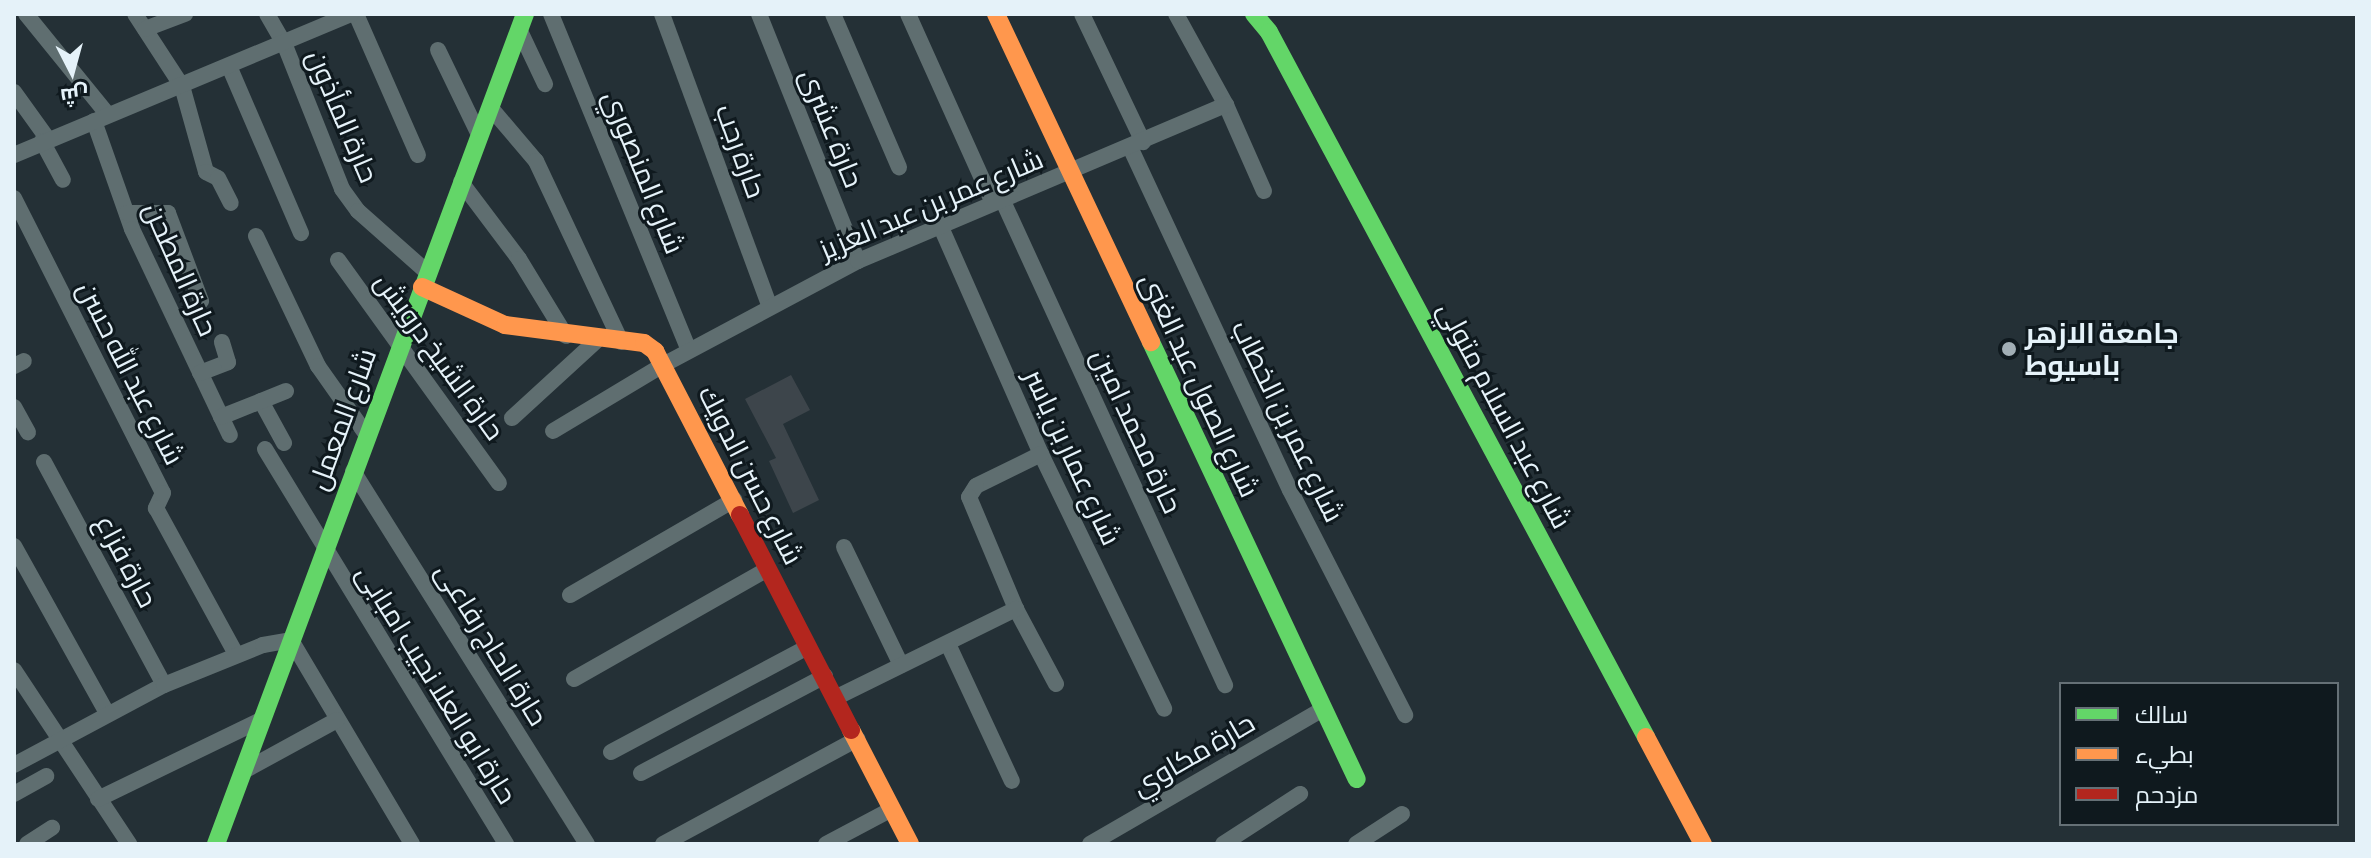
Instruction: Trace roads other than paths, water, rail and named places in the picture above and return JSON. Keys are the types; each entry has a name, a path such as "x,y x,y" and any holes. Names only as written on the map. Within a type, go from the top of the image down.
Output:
{"street":[{"name":"حارة المطحن","path":"26,14 101,118 127,213 230,435"},
{"path":"135,14 182,86 206,172 218,178 231,203"},
{"path":"145,29 185,14"},
{"name":"حارة المأذون","path":"267,14 284,43 342,189 358,211 424,279"},
{"path":"14,155 44,139 182,86 354,14 418,155"},
{"name":"شارع المنصوري","path":"551,14 689,350"},
{"name":"حارة رجب","path":"662,14 770,307"},
{"name":"حارة عشرى","path":"759,14 858,261"},
{"path":"833,14 899,167"},
{"name":"حارة محمد امين","path":"908,14 1225,685"},
{"name":"شارع الصول عبد الغنى","path":"996,14 1068,174 1357,779"},
{"name":"شارع عمر بن الخطاب","path":"1082,14 1290,490 1405,715"},
{"path":"1176,14 1226,105 1264,191"},
{"name":"شارع عبد السلام متولي","path":"1254,14 1277,46 1703,844"},
{"path":"522,22 545,84"},
{"name":"شارع المعمل","path":"216,844 366,434 522,22"},
{"path":"438,50 479,135"},
{"path":"229,66 301,233"},
{"path":"14,92 44,139 63,180"},
{"name":"شارع عمر بن عبد العزيز","path":"553,431 689,350 858,261 1226,105"},
{"path":"490,107 536,161 621,342"},
{"path":"461,182 519,259 567,336"},
{"name":"شارع عبد الله حسن","path":"14,198 163,493 156,508 236,654"},
{"path":"127,213 168,213 201,301"},
{"name":"شارع عمار بن ياسر","path":"940,225 1041,454 1164,709"},
{"path":"256,236 318,366 366,434"},
{"name":"حارة الشيخ درويش","path":"338,260 401,341 499,483"},
{"name":"شارع حسن الدويك","path":"424,279 486,319 596,341 649,345 663,365 734,500 910,844"},
{"path":"512,418 596,341"},
{"path":"200,373 228,362 222,342"},
{"path":"221,417 286,391"},
{"path":"261,401 284,443"},
{"path":"14,407 28,432"},
{"name":"حارة ابو العلا نجيب امبابى","path":"265,449 323,552 506,844"},
{"path":"1041,454 976,486 969,497 1016,609 1056,684"},
{"name":"حارة فزاع","path":"44,462 164,685"},
{"name":"حارة الحاج رفاعى","path":"353,471 587,844"},
{"path":"570,595 734,500"},
{"path":"14,546 106,711"},
{"path":"844,547 901,665"},
{"path":"574,679 768,569"},
{"path":"835,698 1016,609"},
{"path":"14,765 106,711 236,654 291,640 412,844"},
{"path":"948,644 1012,781"},
{"path":"611,752 808,647"},
{"path":"14,670 57,741 129,844"},
{"path":"641,773 825,676"},
{"name":"حارة مكاوي","path":"1090,844 1323,709"},
{"path":"98,799 261,720"},
{"path":"242,772 337,720"},
{"path":"663,844 857,739"},
{"path":"14,794 46,776"},
{"path":"1223,844 1300,794"},
{"path":"826,844 890,810"},
{"path":"1356,844 1402,814"},
{"path":"27,844 52,828"}],"place":[{"name":"جامعة الازهر باسيوط","path":"2009,349"}]}
